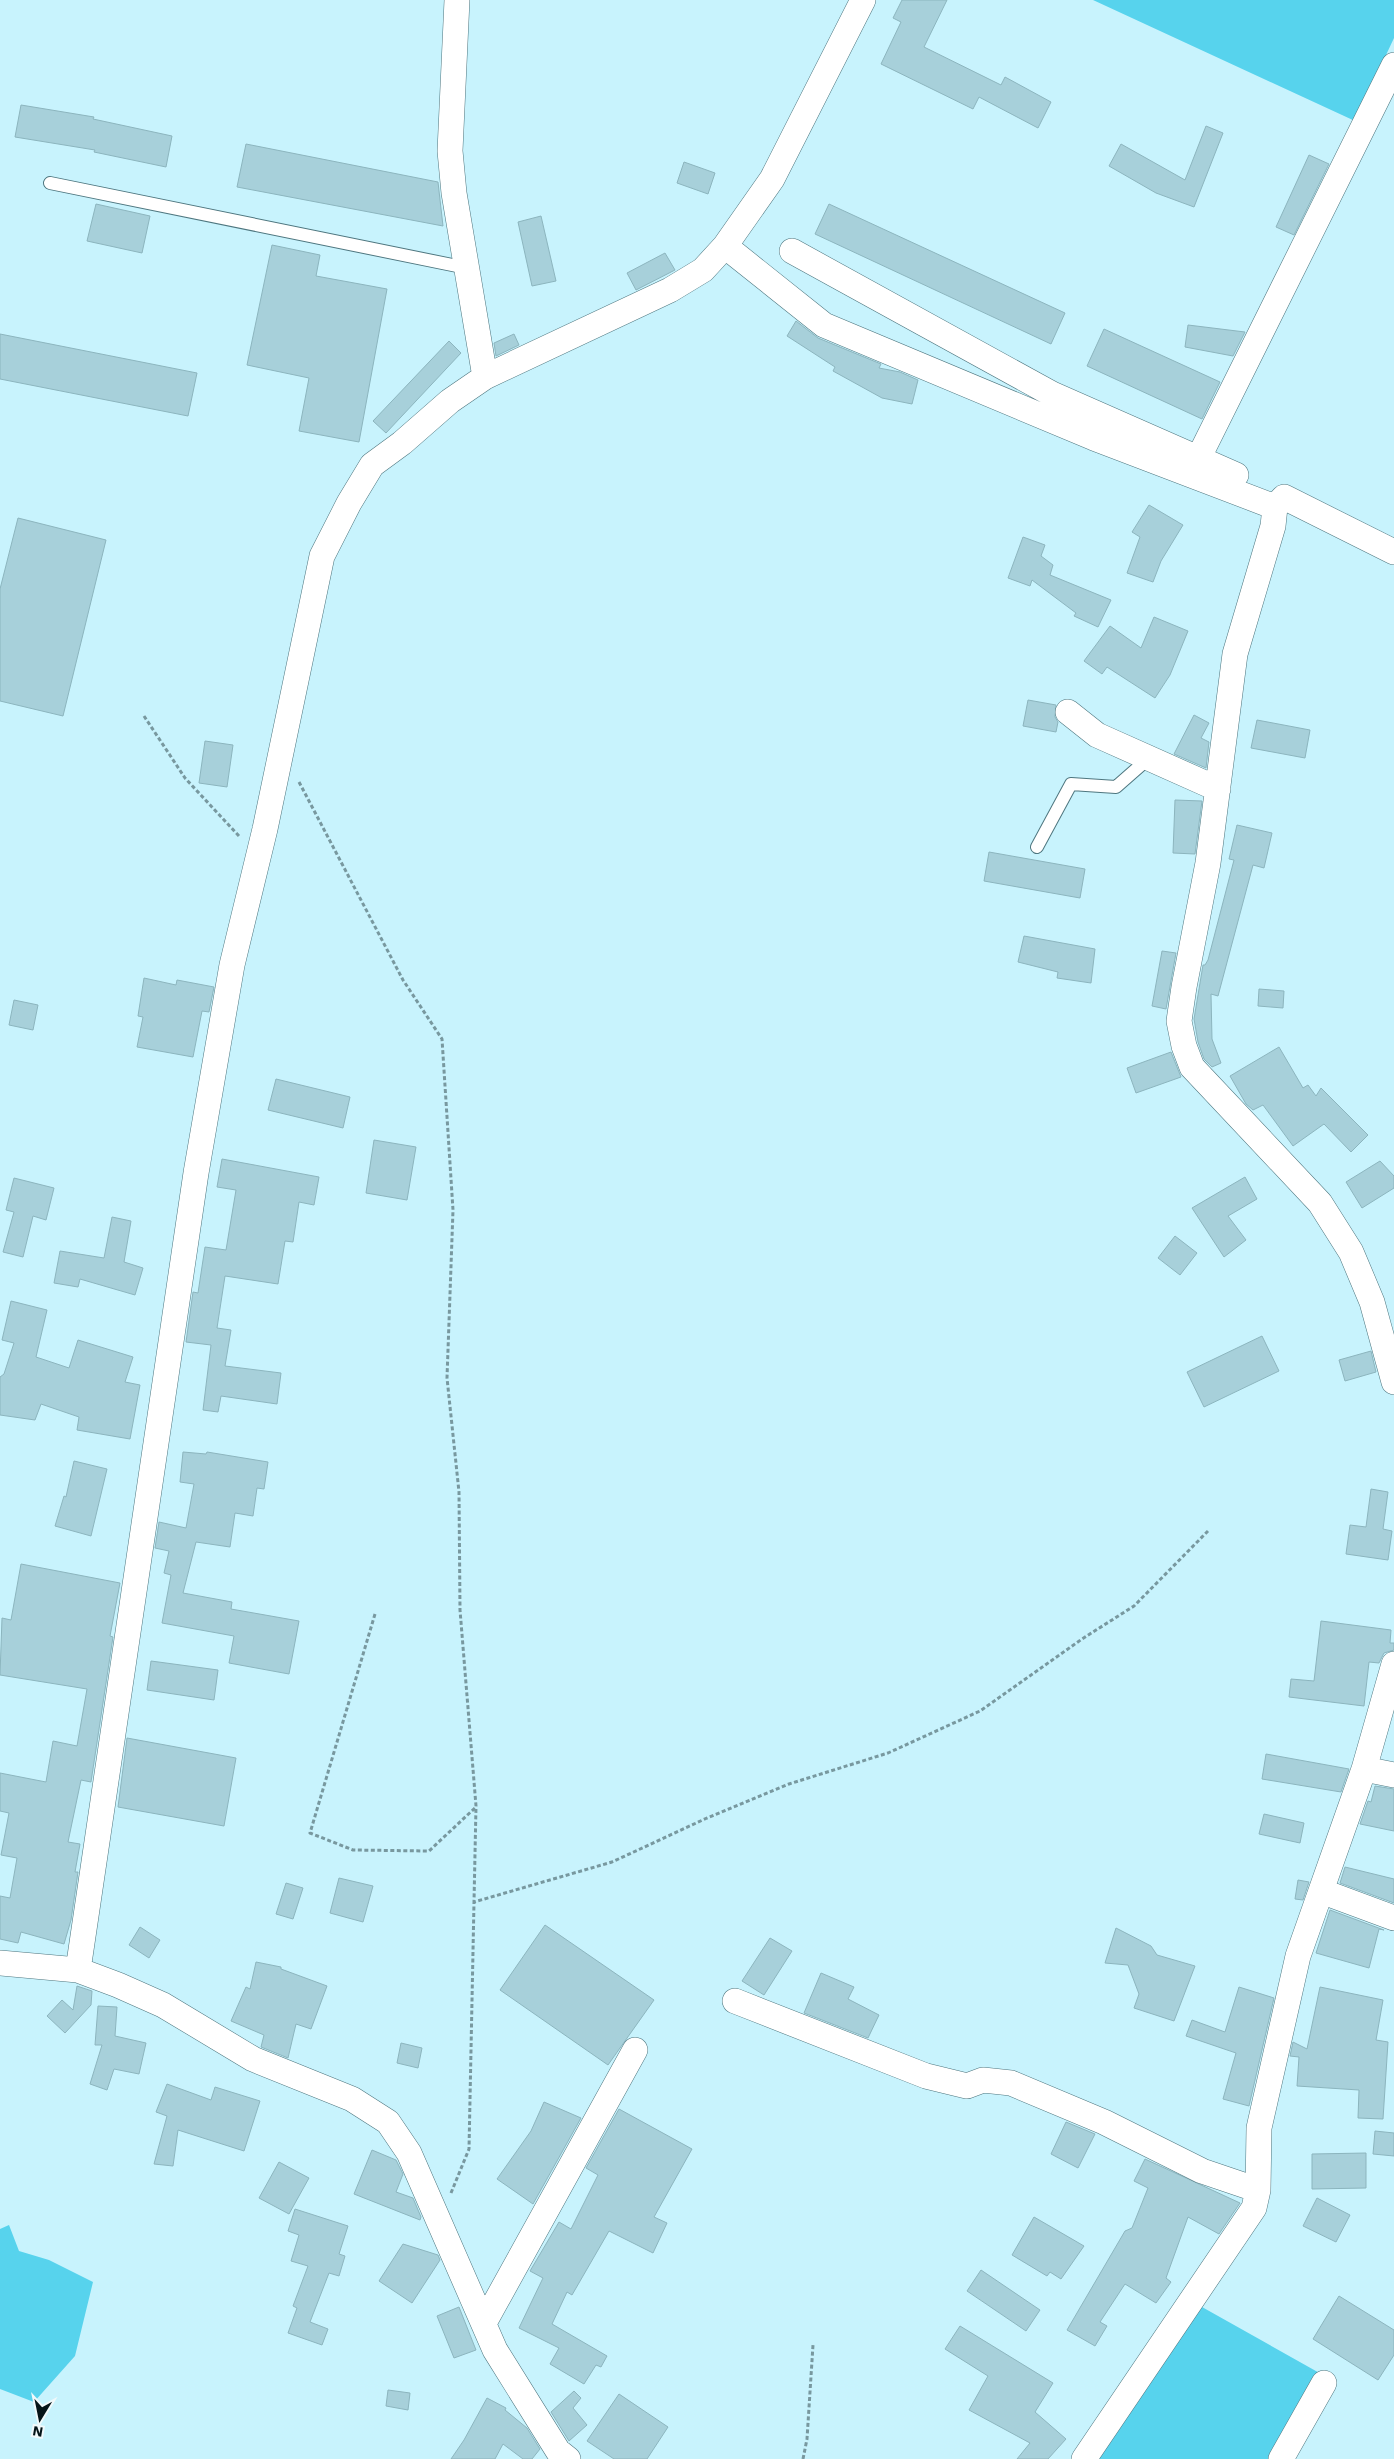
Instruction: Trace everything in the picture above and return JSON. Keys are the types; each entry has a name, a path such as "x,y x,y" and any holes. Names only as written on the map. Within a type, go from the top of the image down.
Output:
{"street":[{"path":"457,0 450,151 454,193 485,377"},
{"path":"78,1970 196,1173 232,965 259,856 322,556 349,503 372,465 402,443 450,401 485,377 670,290 703,270 724,246 772,179 863,0"},
{"path":"1198,458 1394,65"},
{"path":"724,246 824,325 1094,438 1279,502 1394,552"},
{"path":"792,251 1052,394 1198,458 1279,502"},
{"path":"1279,502 1236,654 1208,863 1179,1022 1184,1046 1192,1067 1320,1202 1352,1252 1372,1302 1394,1382"},
{"path":"1068,712 1097,734 1218,789"},
{"path":"1084,2459 1254,2208 1258,2190 1259,2128 1298,1956 1364,1769 1394,1664"},
{"path":"1364,1769 1394,1775"},
{"path":"1321,1891 1394,1918"},
{"path":"0,1963 78,1970 163,2004 253,2059 352,2099 388,2122 409,2153 495,2350 560,2456"},
{"path":"736,2001 926,2076 967,2086 983,2080 1011,2082 1104,2122 1202,2171 1258,2190"},
{"path":"484,2323 635,2050"},
{"path":"1281,2459 1324,2383"}],"lane":[{"path":"50,183 467,268"},
{"path":"1037,846 1071,784 1116,787 1149,758"}],"path":[{"path":"144,716 185,778 259,856"},
{"path":"282,751 403,980 442,1039 453,1210 446,1378 459,1492 460,1610 476,1806 469,2149 440,2221"},
{"path":"474,1902 612,1862 789,1784 888,1753 980,1711 1082,1639 1134,1606 1208,1531"},
{"path":"375,1614 310,1833 353,1850 429,1851 476,1806"},
{"path":"802,2459 807,2439 813,2345"}],"water":[{"path":"1093,0 1394,0 1394,38 1355,121"},
{"path":"9,2225 19,2251 49,2260 93,2282 75,2356 34,2402 0,2389 0,2229"},
{"path":"1202,2307 1323,2375 1276,2459 1096,2459"}],"building":[{"path":"902,0 947,0 924,47 1001,85 1005,77 1051,102 1038,128 979,97 973,109 881,64 901,22 893,18"},
{"path":"21,105 94,117 93,119 172,136 166,167 94,152 95,150 15,137"},
{"path":"1206,126 1223,133 1194,207 1156,193 1109,166 1121,144 1185,180"},
{"path":"246,144 438,182 443,226 237,187"},
{"path":"1309,155 1329,164 1294,235 1276,227"},
{"path":"684,162 715,173 708,194 677,183"},
{"path":"96,204 150,216 142,253 87,241"},
{"path":"829,204 1065,313 1051,344 815,234"},
{"path":"541,216 556,281 532,286 518,222"},
{"path":"272,245 320,255 316,276 387,289 359,442 299,431 309,378 247,365"},
{"path":"665,253 675,270 636,290 627,273"},
{"path":"796,321 818,338 881,364 879,368 900,372 918,380 912,404 882,398 833,371 835,367 787,336"},
{"path":"1188,325 1245,332 1233,356 1185,347"},
{"path":"1104,329 1220,382 1202,419 1087,366"},
{"path":"0,334 197,373 188,416 0,379"},
{"path":"514,334 519,345 496,356 494,343"},
{"path":"449,341 461,353 386,433 373,421"},
{"path":"1149,505 1183,525 1161,561 1153,582 1127,573 1140,537 1132,532"},
{"path":"18,518 106,540 63,716 0,701 0,589"},
{"path":"1023,537 1045,545 1041,556 1053,565 1050,575 1111,600 1098,627 1074,616 1076,613 1032,580 1030,586 1008,578"},
{"path":"1154,617 1188,631 1170,675 1155,698 1107,667 1102,674 1084,661 1110,626 1141,648"},
{"path":"1028,700 1056,705 1055,717 1058,722 1056,732 1023,726"},
{"path":"1194,715 1209,723 1201,738 1209,742 1206,768 1174,754"},
{"path":"1257,720 1310,730 1305,758 1251,748"},
{"path":"205,741 233,745 227,787 199,783"},
{"path":"1175,800 1202,801 1195,854 1173,853"},
{"path":"1237,825 1272,833 1264,868 1253,865 1218,996 1211,994 1212,1039 1221,1063 1212,1067 1204,1059 1198,1042 1194,1019 1203,965 1208,960 1234,860 1229,859"},
{"path":"989,852 1085,869 1080,898 984,881"},
{"path":"1024,936 1095,949 1091,983 1057,978 1058,972 1018,962"},
{"path":"1162,951 1176,953 1166,1009 1152,1006"},
{"path":"144,978 176,985 177,980 214,987 209,1012 202,1011 193,1057 137,1047 143,1017 138,1016"},
{"path":"1259,989 1284,991 1283,1008 1258,1006"},
{"path":"14,1000 38,1005 33,1030 9,1025"},
{"path":"1279,1047 1303,1088 1308,1085 1316,1096 1321,1088 1368,1135 1351,1152 1324,1124 1293,1146 1263,1105 1253,1110 1246,1104 1230,1076"},
{"path":"1171,1052 1181,1077 1136,1093 1127,1068"},
{"path":"276,1079 350,1097 343,1128 268,1110"},
{"path":"374,1140 416,1147 407,1200 366,1193"},
{"path":"222,1159 319,1177 314,1205 299,1202 293,1242 285,1241 278,1284 225,1276 217,1328 231,1330 225,1366 281,1373 277,1404 221,1396 218,1412 203,1410 211,1345 186,1342 193,1292 198,1293 205,1247 226,1250 236,1190 217,1187"},
{"path":"1380,1161 1394,1176 1394,1188 1362,1208 1346,1182"},
{"path":"1245,1177 1257,1199 1228,1216 1246,1240 1224,1257 1192,1208"},
{"path":"14,1178 54,1188 46,1220 33,1216 23,1257 3,1252 14,1212 6,1210"},
{"path":"112,1217 131,1221 124,1262 143,1268 135,1295 80,1279 78,1287 54,1283 60,1251 104,1258"},
{"path":"1175,1236 1197,1253 1180,1275 1158,1258"},
{"path":"11,1301 47,1310 36,1357 69,1368 78,1340 133,1357 125,1382 140,1385 130,1439 77,1430 79,1417 41,1404 35,1420 0,1415 0,1377 4,1374 14,1343 2,1340"},
{"path":"1262,1336 1279,1371 1204,1407 1187,1372"},
{"path":"1371,1351 1376,1372 1345,1381 1339,1360"},
{"path":"183,1452 206,1454 207,1452 268,1462 264,1489 257,1488 253,1516 235,1513 230,1547 196,1542 183,1593 232,1602 231,1609 299,1621 289,1674 229,1663 234,1636 162,1623 171,1575 164,1573 169,1551 155,1548 159,1522 186,1528 194,1484 180,1482"},
{"path":"74,1461 107,1469 91,1536 55,1526 64,1496 66,1497"},
{"path":"1371,1489 1388,1492 1383,1529 1392,1531 1388,1560 1346,1554 1350,1525 1366,1527"},
{"path":"21,1564 120,1583 110,1636 113,1637 91,1782 81,1780 68,1842 80,1844 75,1872 78,1872 71,1920 64,1944 21,1932 18,1943 0,1939 0,1896 10,1898 17,1858 1,1855 9,1813 0,1811 0,1773 46,1782 53,1741 77,1746 87,1689 0,1675 2,1618 11,1620"},
{"path":"1321,1621 1391,1630 1390,1643 1394,1643 1394,1650 1384,1653 1379,1663 1369,1662 1364,1706 1289,1697 1291,1679 1314,1681"},
{"path":"151,1661 218,1670 214,1700 147,1690"},
{"path":"127,1738 236,1758 224,1826 118,1807"},
{"path":"1266,1754 1349,1769 1341,1792 1262,1779"},
{"path":"1375,1786 1394,1789 1394,1831 1360,1824 1368,1801 1371,1802"},
{"path":"1264,1814 1304,1823 1300,1843 1259,1834"},
{"path":"1345,1867 1394,1879 1394,1903 1340,1883"},
{"path":"339,1878 373,1886 363,1922 330,1913"},
{"path":"1298,1880 1309,1882 1303,1900 1295,1899"},
{"path":"286,1883 303,1888 293,1919 276,1914"},
{"path":"1330,1910 1384,1930 1379,1929 1369,1968 1316,1953"},
{"path":"545,1925 654,2000 608,2065 500,1990"},
{"path":"140,1927 160,1940 149,1958 129,1945"},
{"path":"1116,1928 1151,1946 1157,1955 1195,1966 1174,2021 1134,2008 1139,1994 1128,1965 1105,1963"},
{"path":"770,1938 792,1951 764,1995 742,1981"},
{"path":"256,1962 281,1967 281,1969 327,1986 311,2029 296,2024 288,2058 261,2047 264,2035 231,2021 246,1987 250,1989"},
{"path":"821,1973 854,1987 848,1999 879,2015 868,2038 804,2013"},
{"path":"77,1986 92,1991 91,2005 65,2033 47,2016 62,2000 73,2010"},
{"path":"1239,1987 1274,1998 1249,2106 1223,2099 1236,2053 1186,2036 1192,2020 1225,2032"},
{"path":"1320,1987 1383,2000 1376,2040 1388,2042 1383,2119 1358,2118 1359,2090 1297,2086 1299,2057 1290,2056 1293,2042 1307,2049"},
{"path":"98,2006 117,2007 115,2036 146,2043 139,2074 114,2069 107,2090 90,2084 102,2045 95,2045"},
{"path":"401,2043 422,2048 418,2068 397,2063"},
{"path":"167,2084 211,2100 215,2087 260,2101 244,2151 178,2130 173,2166 154,2164 167,2116 156,2112"},
{"path":"544,2102 581,2118 533,2204 497,2179 531,2131"},
{"path":"619,2109 692,2149 654,2217 667,2223 653,2253 609,2231 572,2295 567,2292 552,2324 607,2356 601,2367 596,2365 584,2384 550,2364 559,2348 519,2328 543,2278 530,2271 559,2222 571,2229 598,2175 586,2168"},
{"path":"1066,2122 1095,2134 1078,2168 1051,2154"},
{"path":"1375,2131 1394,2133 1394,2156 1373,2154"},
{"path":"372,2150 396,2160 403,2174 396,2192 413,2198 421,2217 420,2220 354,2194"},
{"path":"1366,2153 1366,2188 1312,2189 1312,2154"},
{"path":"1145,2159 1240,2203 1219,2234 1188,2217 1166,2278 1171,2282 1156,2303 1125,2284 1100,2322 1107,2326 1095,2346 1067,2330 1125,2231 1132,2228 1148,2188 1134,2181"},
{"path":"279,2162 309,2178 289,2214 259,2198"},
{"path":"1317,2198 1350,2215 1336,2242 1303,2226"},
{"path":"295,2209 348,2226 339,2254 345,2256 339,2276 329,2273 310,2322 328,2329 322,2345 288,2333 297,2308 293,2306 308,2266 291,2261 299,2235 288,2231"},
{"path":"1034,2217 1084,2246 1061,2279 1050,2272 1047,2276 1012,2255"},
{"path":"403,2244 438,2255 440,2260 412,2303 379,2281"},
{"path":"981,2270 1040,2310 1026,2331 967,2291"},
{"path":"1339,2296 1394,2330 1394,2355 1378,2380 1313,2339"},
{"path":"459,2307 476,2350 454,2358 437,2316"},
{"path":"960,2326 1053,2383 1035,2412 1066,2439 1048,2459 1017,2459 1030,2443 969,2410 988,2376 945,2349"},
{"path":"388,2390 410,2393 408,2410 386,2406"},
{"path":"574,2391 581,2398 573,2408 587,2425 569,2441 551,2412"},
{"path":"619,2394 668,2427 647,2459 614,2459 587,2441"},
{"path":"487,2398 506,2408 505,2410 527,2428 540,2449 532,2459 523,2459 503,2444 495,2459 451,2459 464,2440"}]}
